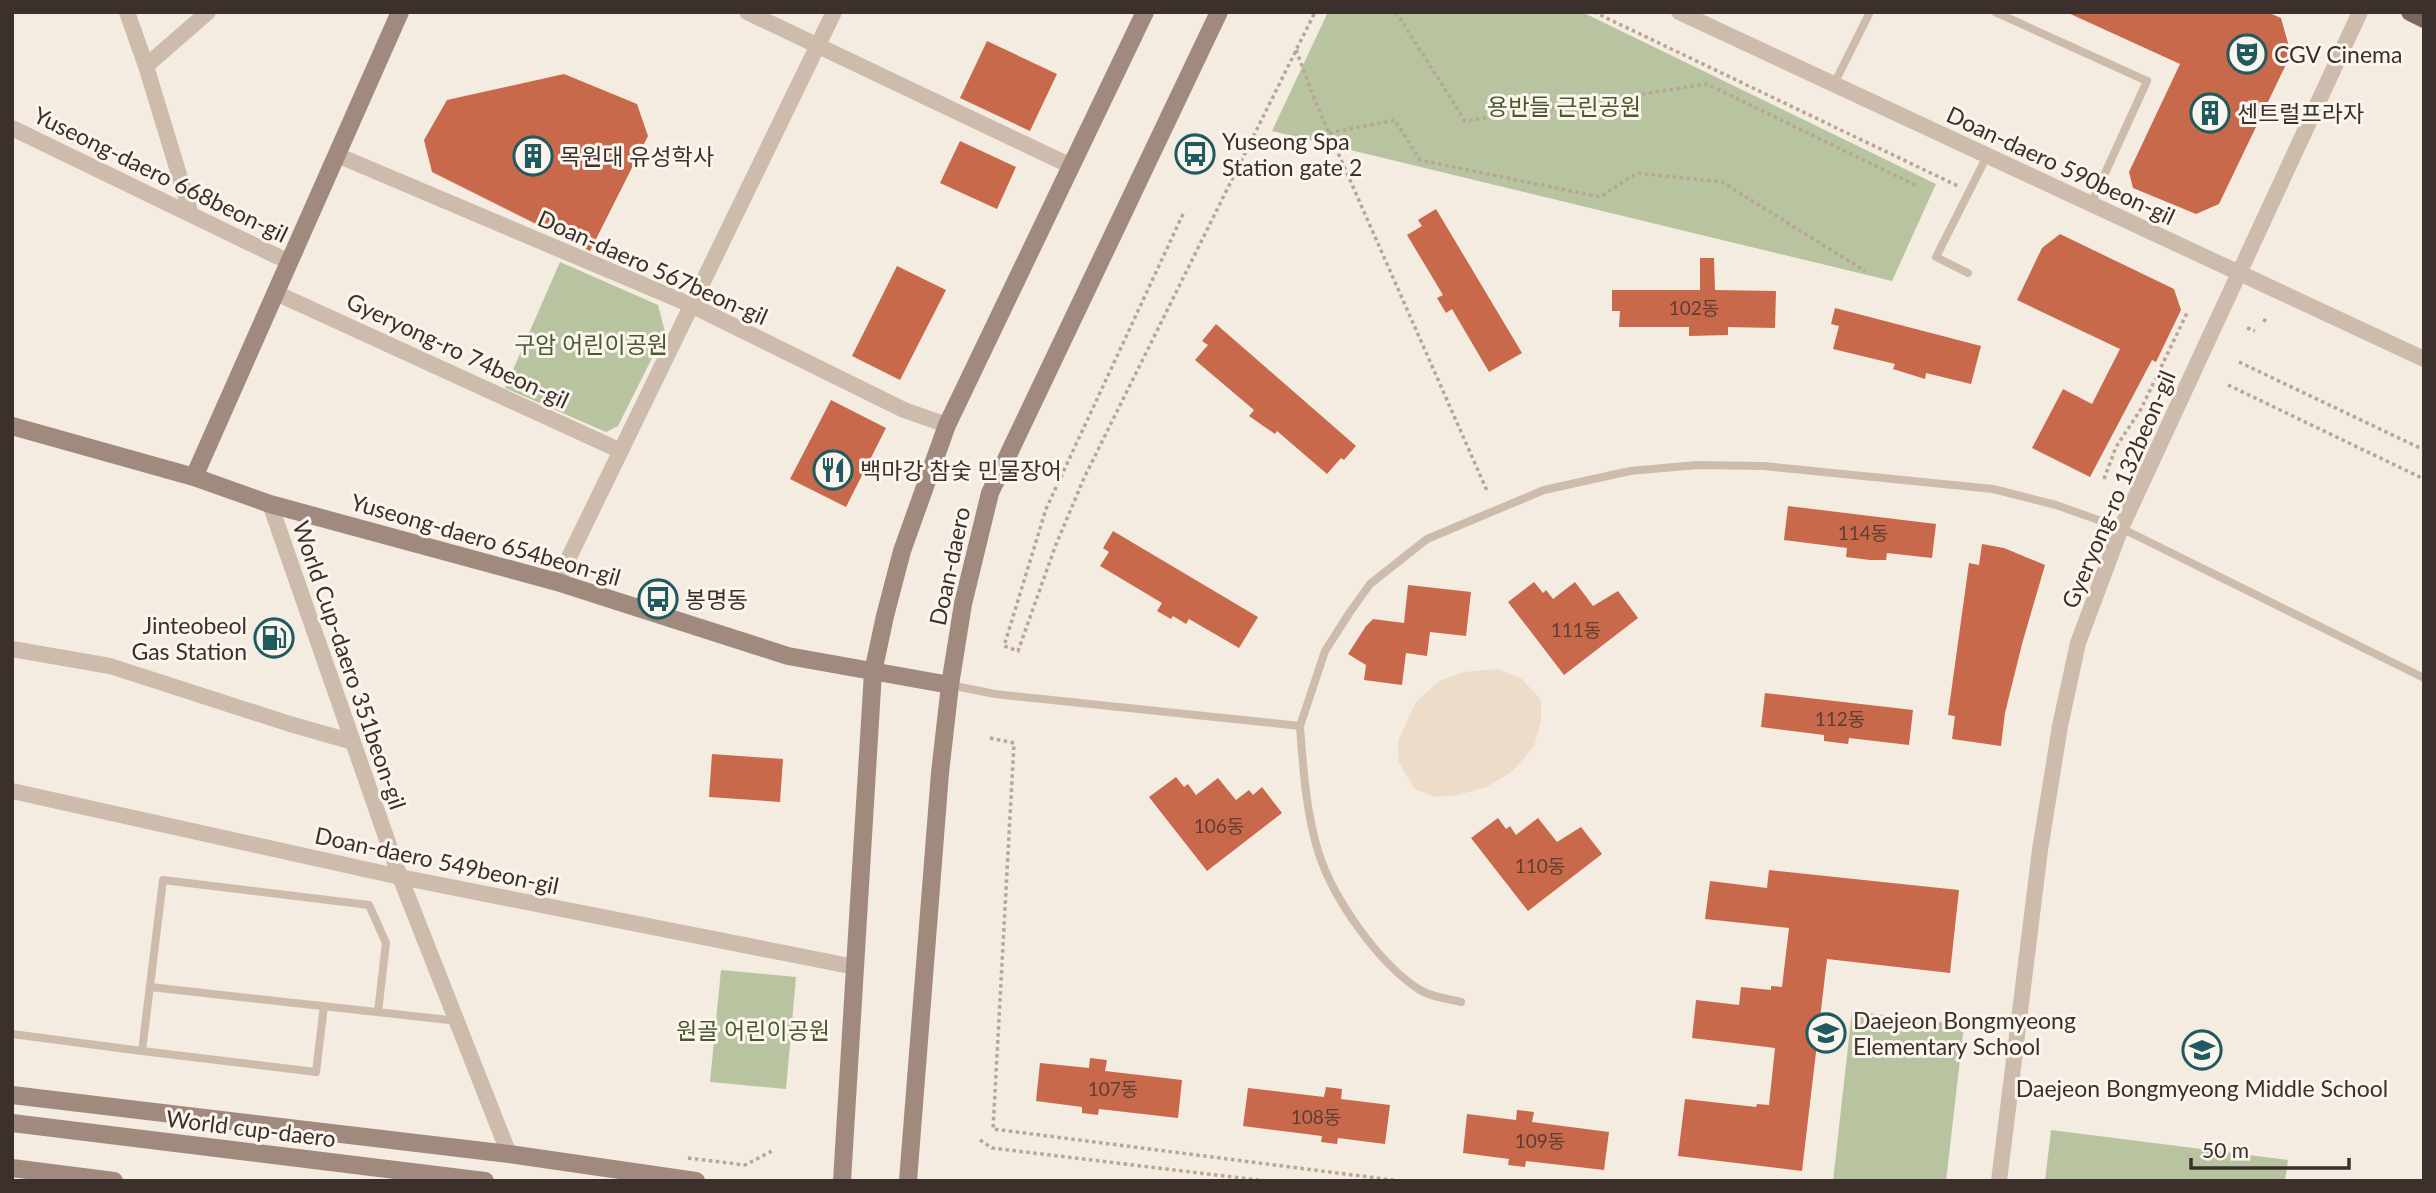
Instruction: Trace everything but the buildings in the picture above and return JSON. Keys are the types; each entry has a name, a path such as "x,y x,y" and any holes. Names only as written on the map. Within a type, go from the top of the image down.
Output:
{"main road":[{"path":"2410,12 2424,19"}],"street":[{"path":"127,12 191,214"},
{"path":"146,66 208,12"},
{"path":"194,477 400,12"},
{"path":"747,12 1070,166"},
{"path":"558,582 834,12"},
{"name":"Doan-daero","path":"842,1181 873,672 902,551 947,425 1145,12"},
{"name":"Doan-daero","path":"908,1181 940,773 950,685 963,604 990,493 1219,12"},
{"name":"Doan-daero 590beon-gil","path":"1679,12 2424,359"},
{"name":"Gyeryong-ro 132beon-gil","path":"1999,1181 2040,850 2060,726 2078,643 2121,528 2360,12"},
{"name":"Yuseong-daero 668beon-gil","path":"12,128 289,262"},
{"name":"Doan-daero 567beon-gil","path":"337,155 691,306 904,410 947,425"},
{"name":"Gyeryong-ro 74beon-gil","path":"276,293 621,452"},
{"name":"Yuseong-daero 654beon-gil","path":"12,426 194,477 270,504 558,582 788,656 950,685"},
{"name":"World Cup-daero 351beon-gil","path":"270,504 400,877 509,1154"},
{"path":"12,649 110,666 353,742"},
{"name":"Doan-daero 549beon-gil","path":"12,790 400,877 855,967"},
{"path":"12,1095 509,1154 696,1181"},
{"name":"World cup-daero","path":"12,1123 485,1181"},
{"path":"12,1168 114,1181"}],"lane":[{"path":"1835,84 1870,12"},
{"path":"1995,12 2147,81 2091,204"},
{"path":"1968,273 1936,257 1987,156"},
{"path":"1461,1002 1421,992 1374,950 1339,896 1319,854 1304,782 1300,726 1325,650 1370,584 1427,539 1545,490 1630,471 1697,465 1764,466 1993,489 2056,505 2121,528 2424,678"},
{"path":"950,685 995,694 1300,726"},
{"path":"142,1051 163,880 369,905 386,943 378,1012"},
{"path":"150,987 458,1021"},
{"path":"12,1034 316,1072 324,1006"}],"path":[{"path":"1184,214 1046,509 1004,646 1018,651 1055,547 1084,478 1315,12"},
{"path":"1396,12 1465,121 1707,84 1917,186"},
{"path":"1594,12 1959,187"},
{"path":"1296,50 1329,133 1488,493"},
{"path":"1329,133 1395,120 1420,160 1600,197 1637,173 1722,182 1866,271"},
{"path":"2104,479 2116,447 2141,409 2187,310"},
{"path":"2264,322 2266,317"},
{"path":"2247,328 2255,331"},
{"path":"2239,362 2424,450"},
{"path":"2228,385 2424,479"},
{"path":"990,738 1014,743 993,1129 1400,1181"},
{"path":"979,1140 992,1148 1266,1181"}],"green space":[{"name":"용반들 근린공원","path":"1328,12 1582,12 1936,184 1892,281 1272,131"},
{"name":"구암 어린이공원","path":"560,262 658,305 665,332 618,426 606,432 505,388"},
{"name":"원골 어린이공원","path":"721,970 796,977 786,1089 710,1082"},
{"path":"1852,1011 1964,1025 1946,1181 1833,1181"},
{"path":"2051,1130 2288,1160 2285,1181 2045,1181"}],"shaded area":[{"path":"1498,669 1522,679 1541,700 1541,721 1534,746 1513,771 1486,787 1458,795 1436,797 1415,789 1399,763 1398,741 1416,702 1439,681 1464,672"}],"place":[{"name":"CGV Cinema","path":"2247,54"},
{"name":"센트럴프라자","path":"2210,113"},
{"name":"Yuseong Spa Station gate 2","path":"1195,154"},
{"name":"목원대 유성학사","path":"533,156"},
{"name":"백마강 참숯 민물장어","path":"833,470"},
{"name":"봉명동","path":"658,599"},
{"name":"Jinteobeol Gas Station","path":"274,638"},
{"name":"Daejeon Bongmyeong Elementary School","path":"1826,1033"},
{"name":"Daejeon Bongmyeong Middle School","path":"2202,1050"}]}
